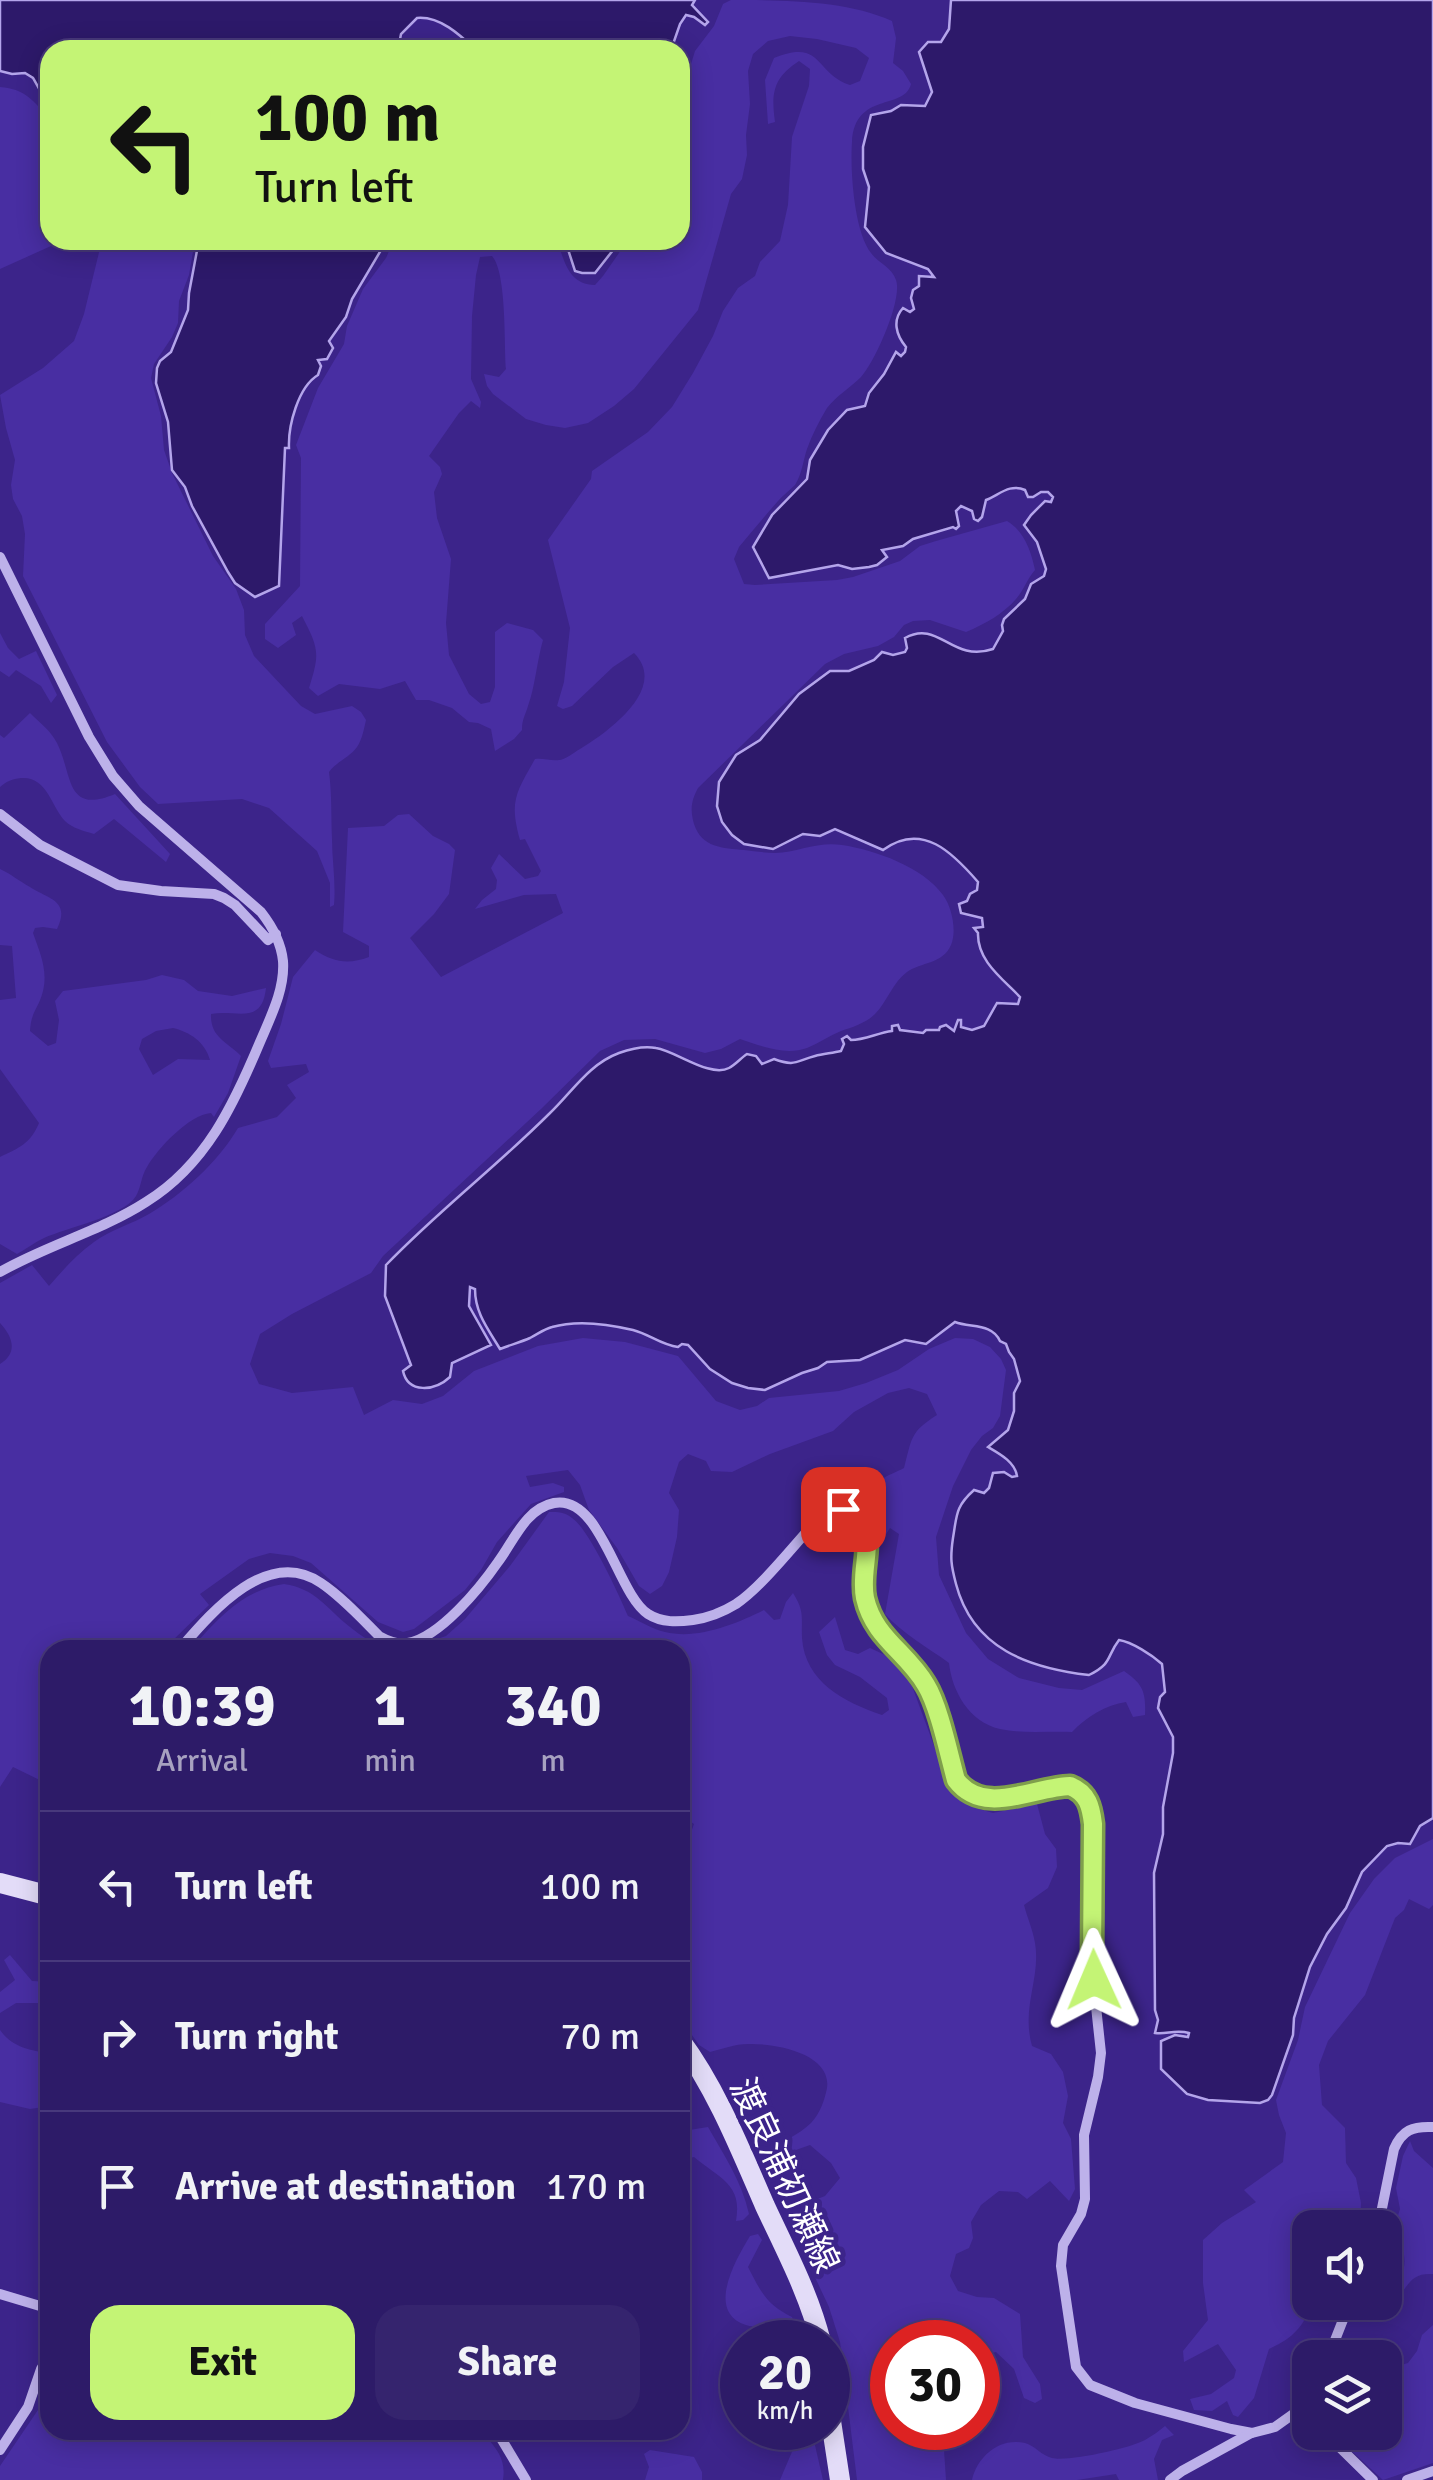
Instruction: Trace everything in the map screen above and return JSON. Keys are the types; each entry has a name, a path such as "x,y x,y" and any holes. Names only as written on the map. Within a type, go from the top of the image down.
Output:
{"main road":[{"path":"0,1884 40,1893"},
{"name":"渡良浦初瀬線","path":"690,2056 740,2148 816,2320"},
{"path":"835,2450 840,2480"}],"street":[{"path":"0,557 113,776 139,806 260,912 276,934 283,962 281,987 233,1105 201,1154 148,1201 0,1272"},
{"path":"0,814 40,845 118,885 214,894 234,905 268,940 276,934"},
{"path":"417,1640 459,1608 497,1564 525,1521 540,1508 563,1502 576,1507 603,1540 635,1601 657,1619 676,1622 699,1619 736,1604 821,1516 843,1509 856,1514 866,1534 865,1598 872,1617 883,1637 929,1688 956,1780 964,1790 985,1800 1070,1786 1086,1797 1091,1810 1092,1960 1101,2053 1084,2135 1085,2199 1063,2245 1061,2266 1076,2367 1090,2385 1135,2403 1252,2433"},
{"path":"188,1640 240,1588 274,1574 292,1572 319,1581 386,1640"},
{"path":"1382,2210 1399,2137 1414,2127 1433,2127"},
{"path":"0,2294 40,2306"},
{"path":"0,2450 28,2407 40,2371"},
{"path":"1170,2480 1252,2433 1292,2418"},
{"path":"502,2440 526,2480"},
{"path":"1342,2450 1373,2480"},
{"path":"1406,2480 1433,2471"}],"shaded area":[{"path":"0,0 695,0 692,5 708,22 705,25 686,15 674,40 464,40 442,23 417,18 400,40 40,40 40,90 25,73 0,71"},
{"path":"731,0 834,5 892,21 896,38 893,63 911,84 907,92 862,115 852,142 857,216 871,253 896,280 892,315 867,369 824,413 795,485 739,547 734,559 744,584 853,577 900,561 920,546 1007,521 1026,542 1035,570 1011,604 973,629 966,632 930,620 913,621 878,646 844,654 825,664 698,788 692,806 693,819 702,838 721,847 775,853 833,844 897,861 923,876 943,895 953,919 951,945 943,956 902,976 871,1017 807,1048 782,1051 740,1039 705,1053 655,1039 624,1040 600,1051 383,1256 371,1273 260,1334 250,1364 259,1384 292,1393 353,1387 364,1415 393,1400 422,1404 443,1396 474,1371 538,1346 583,1338 625,1342 678,1356 716,1401 740,1410 769,1398 839,1391 866,1383 955,1338 973,1339 990,1347 1006,1370 1000,1416 971,1450 953,1486 936,1537 939,1575 966,1633 988,1659 1019,1678 1059,1688 1082,1690 1124,1671 1142,1689 1145,1715 1133,1717 1126,1702 1097,1712 1072,1732 1017,1731 989,1725 964,1704 949,1663 885,1614 899,1534 890,1528 880,1544 874,1545 871,1494 881,1480 904,1468 913,1437 937,1415 927,1394 909,1388 888,1393 854,1412 833,1431 732,1472 711,1471 706,1461 688,1454 679,1462 669,1493 679,1510 669,1572 662,1586 650,1594 639,1586 568,1470 526,1476 530,1487 553,1483 564,1487 564,1492 531,1504 497,1542 465,1590 414,1629 403,1632 378,1622 311,1563 270,1553 249,1559 200,1594 209,1605 173,1640 40,1640 40,1780 13,1767 0,1787 0,1364 10,1354 12,1344 0,1323 0,1283 32,1265 49,1286 94,1242 149,1214 187,1187 210,1165 238,1128 277,1117 296,1098 287,1085 309,1072 306,1064 271,1068 268,1061 293,977 315,950 341,961 369,957 369,946 343,932 348,828 384,826 398,815 409,814 455,850 449,894 410,938 441,977 563,913 556,894 524,895 475,909 496,889 497,880 491,868 499,854 525,879 538,876 541,871 525,839 520,840 515,816 519,789 535,759 561,760 592,741 631,708 644,680 643,666 634,653 613,667 572,706 557,706 570,628 548,540 591,479 592,471 648,432 672,407 723,311 780,241 788,205 792,137 809,86 810,69 799,61 779,80 773,103 775,122 768,124 765,80 774,58 801,52 810,55 838,80 850,85 860,81 869,58 856,48 790,36 768,41 753,54 748,71 750,104 742,179 731,194 698,310 634,389 588,423 565,428 526,419 487,386 484,374 499,377 506,369 504,310 497,265 492,256 480,257 472,316 471,379 480,408 471,401 429,456 442,474 434,492 437,518 451,559 446,623 449,655 469,694 481,704 490,702 495,687 495,632 507,623 533,630 543,640 522,730 495,751 491,729 469,722 452,708 416,700 405,681 380,689 339,684 318,696 309,688 316,651 302,616 292,623 296,635 278,648 265,639 265,624 300,586 301,458 296,445 318,388 344,344 347,326 363,289 390,250 560,250 573,276 595,285 621,250 690,250 690,67 695,51 714,26 723,4"},
{"path":"951,0 1433,0 1433,1818 1420,1826 1410,1844 1387,1846 1362,1872 1346,1908 1310,1967 1294,2018 1293,2035 1272,2095 1260,2103 1208,2100 1187,2094 1161,2069 1161,2041 1175,2035 1188,2037 1189,2033 1155,2033 1158,2020 1154,1873 1173,1753 1173,1737 1158,1708 1165,1692 1162,1664 1142,1649 1119,1640 1106,1663 1089,1675 1025,1660 990,1640 976,1625 956,1584 952,1551 960,1507 974,1490 984,1493 989,1488 993,1473 1017,1476 1010,1463 988,1447 1008,1430 1020,1381 1006,1344 992,1331 955,1322 926,1344 905,1340 860,1360 827,1362 765,1390 732,1383 710,1369 688,1345 672,1346 613,1326 561,1325 500,1349 480,1313 475,1289 470,1287 469,1306 491,1345 452,1363 450,1377 444,1382 423,1388 410,1384 403,1371 411,1365 385,1296 386,1265 608,1058 652,1047 712,1070 729,1068 747,1054 756,1056 762,1064 774,1059 795,1062 841,1051 842,1039 847,1036 851,1040 861,1039 892,1031 892,1026 923,1033 946,1025 954,1031 961,1020 961,1027 972,1030 984,1026 997,1003 1018,1004 1020,997 992,969 982,952 974,928 983,927 982,918 961,913 959,904 977,890 978,882 947,851 924,840 911,839 883,850 835,829 820,836 803,834 773,849 744,844 722,822 717,806 719,782 736,755 760,740 799,694 830,671 849,671 882,652 905,652 905,638 917,634 937,637 966,651 993,649 1003,631 1004,619 1025,599 1031,584 1044,576 1046,569 1037,542 1024,525 1053,497 1041,492 1028,497 1020,488 986,500 978,521 972,511 961,506 956,511 956,529 882,550 887,557 869,567 852,569 838,565 769,578 753,547 772,515 807,479 810,460 828,430 847,410 865,406 869,393 896,352 901,356 905,352 897,317 903,308 910,312 914,309 911,298 919,286 919,276 934,277 928,269 886,253 865,227 869,187 863,169 863,147 871,115 901,105 925,106 932,92 919,52 928,42 941,42 949,29"},
{"path":"0,87 23,93 40,108 42,250 0,269"},
{"path":"100,250 193,250 179,301 178,323 154,364 151,378 172,473 213,556 236,589 244,610 245,635 254,656 301,706 315,714 352,706 366,720 357,747 329,772 335,888 334,905 330,907 330,883 317,851 269,808 242,799 158,804 140,787 107,742 23,576 25,534 13,499 15,460 0,395 43,368 74,341"},
{"path":"197,250 381,250 329,341 333,348 327,359 318,360 318,375 305,388 296,408 289,448 285,448 279,586 255,597 235,583 185,487 172,470 168,422 156,383 157,368 171,352 188,310"},
{"path":"568,250 613,250 595,273 575,271"},
{"path":"0,633 19,659 36,651 57,695 51,703 41,686 16,670 9,677 0,671"},
{"path":"30,713 55,739 79,796 99,799 115,794 170,854 166,862 114,819 94,834 71,826 37,782 18,778 0,787 0,735 4,738"},
{"path":"0,869 56,902 61,912 57,929 35,928 33,933 45,976 30,1031 48,1046 56,1043 59,1020 55,1001 63,991 162,975 184,980 198,991 232,996 266,988 264,1000 253,1012 211,1014 213,1029 241,1056 228,1093 214,1117 211,1113 202,1115 166,1142 143,1174 138,1193 120,1210 44,1238 17,1254 0,1244 0,1157 24,1144 39,1123 0,1069 0,1000 16,998 12,946 0,945","holes":["173,1028 201,1043 210,1060 178,1059 153,1075 139,1049 142,1039"]},
{"path":"549,1512 558,1512 567,1515 587,1535 628,1616 660,1631 703,1632 764,1610 774,1620 780,1619 793,1593 801,1610 802,1638 810,1667 841,1697 882,1715 889,1710 887,1698 860,1677 835,1665 827,1655 819,1632 835,1617 845,1650 858,1654 870,1648 885,1655 912,1686 950,1789 976,1808 993,1813 1037,1804 1045,1834 1056,1849 1057,1867 1048,1888 1024,1905 1036,1956 1029,2032 1032,2046 1051,2054 1063,2072 1068,2096 1063,2123 1071,2139 1075,2189 1069,2201 1050,2181 1027,2199 1018,2192 999,2191 981,2205 971,2222 973,2238 969,2248 956,2254 950,2276 958,2291 994,2298 1020,2314 1023,2357 1040,2384 1042,2399 1035,2403 1024,2398 1014,2369 1000,2356 1000,2320 870,2320 870,2450 944,2450 946,2480 857,2480 850,2423 850,2320 833,2320 788,2220 792,2209 825,2196 840,2178 831,2163 810,2145 779,2156 782,2164 764,2172 758,2155 800,2132 814,2119 825,2097 826,2076 811,2058 786,2048 743,2044 710,2052 690,2032 690,1835 694,1824 690,1821 690,1640 434,1640 446,1636 465,1619"},
{"path":"295,1586 312,1595 369,1640 200,1640 243,1600 269,1587"},
{"path":"1433,1839 1433,1905 1429,1909 1409,1899 1395,1918 1365,1995 1328,2041 1319,2065 1322,2105 1345,2128 1346,2163 1356,2178 1361,2210 1292,2210 1292,2320 1304,2320 1296,2331 1269,2349 1254,2398 1238,2417 1227,2401 1212,2411 1194,2410 1190,2399 1211,2394 1234,2378 1236,2370 1218,2344 1184,2362 1183,2351 1208,2320 1203,2240 1256,2202 1244,2190 1283,2162 1286,2133 1276,2100 1298,2040 1305,2007 1350,1913 1395,1858"},
{"path":"10,1955 32,1981 40,1981 40,2003 16,2003 0,2013 0,1992 15,1980 4,1960"},
{"path":"0,2030 22,2047 40,2052 40,2108 0,2102"},
{"path":"708,2127 746,2202 749,2214 743,2220 736,2221 736,2198 727,2183 694,2157 690,2158 690,2130"},
{"path":"1410,2141 1414,2151 1433,2168 1433,2274 1415,2277 1403,2291 1402,2210 1396,2188"},
{"path":"758,2234 762,2240 748,2267 765,2296 793,2320 737,2320 727,2309 727,2284 750,2236"},
{"path":"1433,2325 1433,2463 1383,2480 1350,2450 1402,2450 1402,2365 1417,2351 1422,2335"},
{"path":"40,2407 40,2440 489,2440 502,2461 504,2473 503,2480 0,2480 0,2466"},
{"path":"1165,2426 1174,2435 1162,2440 1154,2459 1158,2480 1119,2480 1116,2474 1077,2480 972,2480 984,2457 1006,2443 1025,2443 1052,2458 1071,2458 1099,2454 1150,2437"},
{"path":"650,2450 694,2457 702,2480 645,2480 649,2467 644,2454"},
{"path":"793,2450 816,2450 823,2480 780,2480"}],"route":[{"path":"843,1509 856,1514 866,1534 865,1598 872,1617 883,1637 929,1688 956,1780 964,1790 985,1800 1070,1786 1086,1797 1093,1824 1094,1980"}]}
